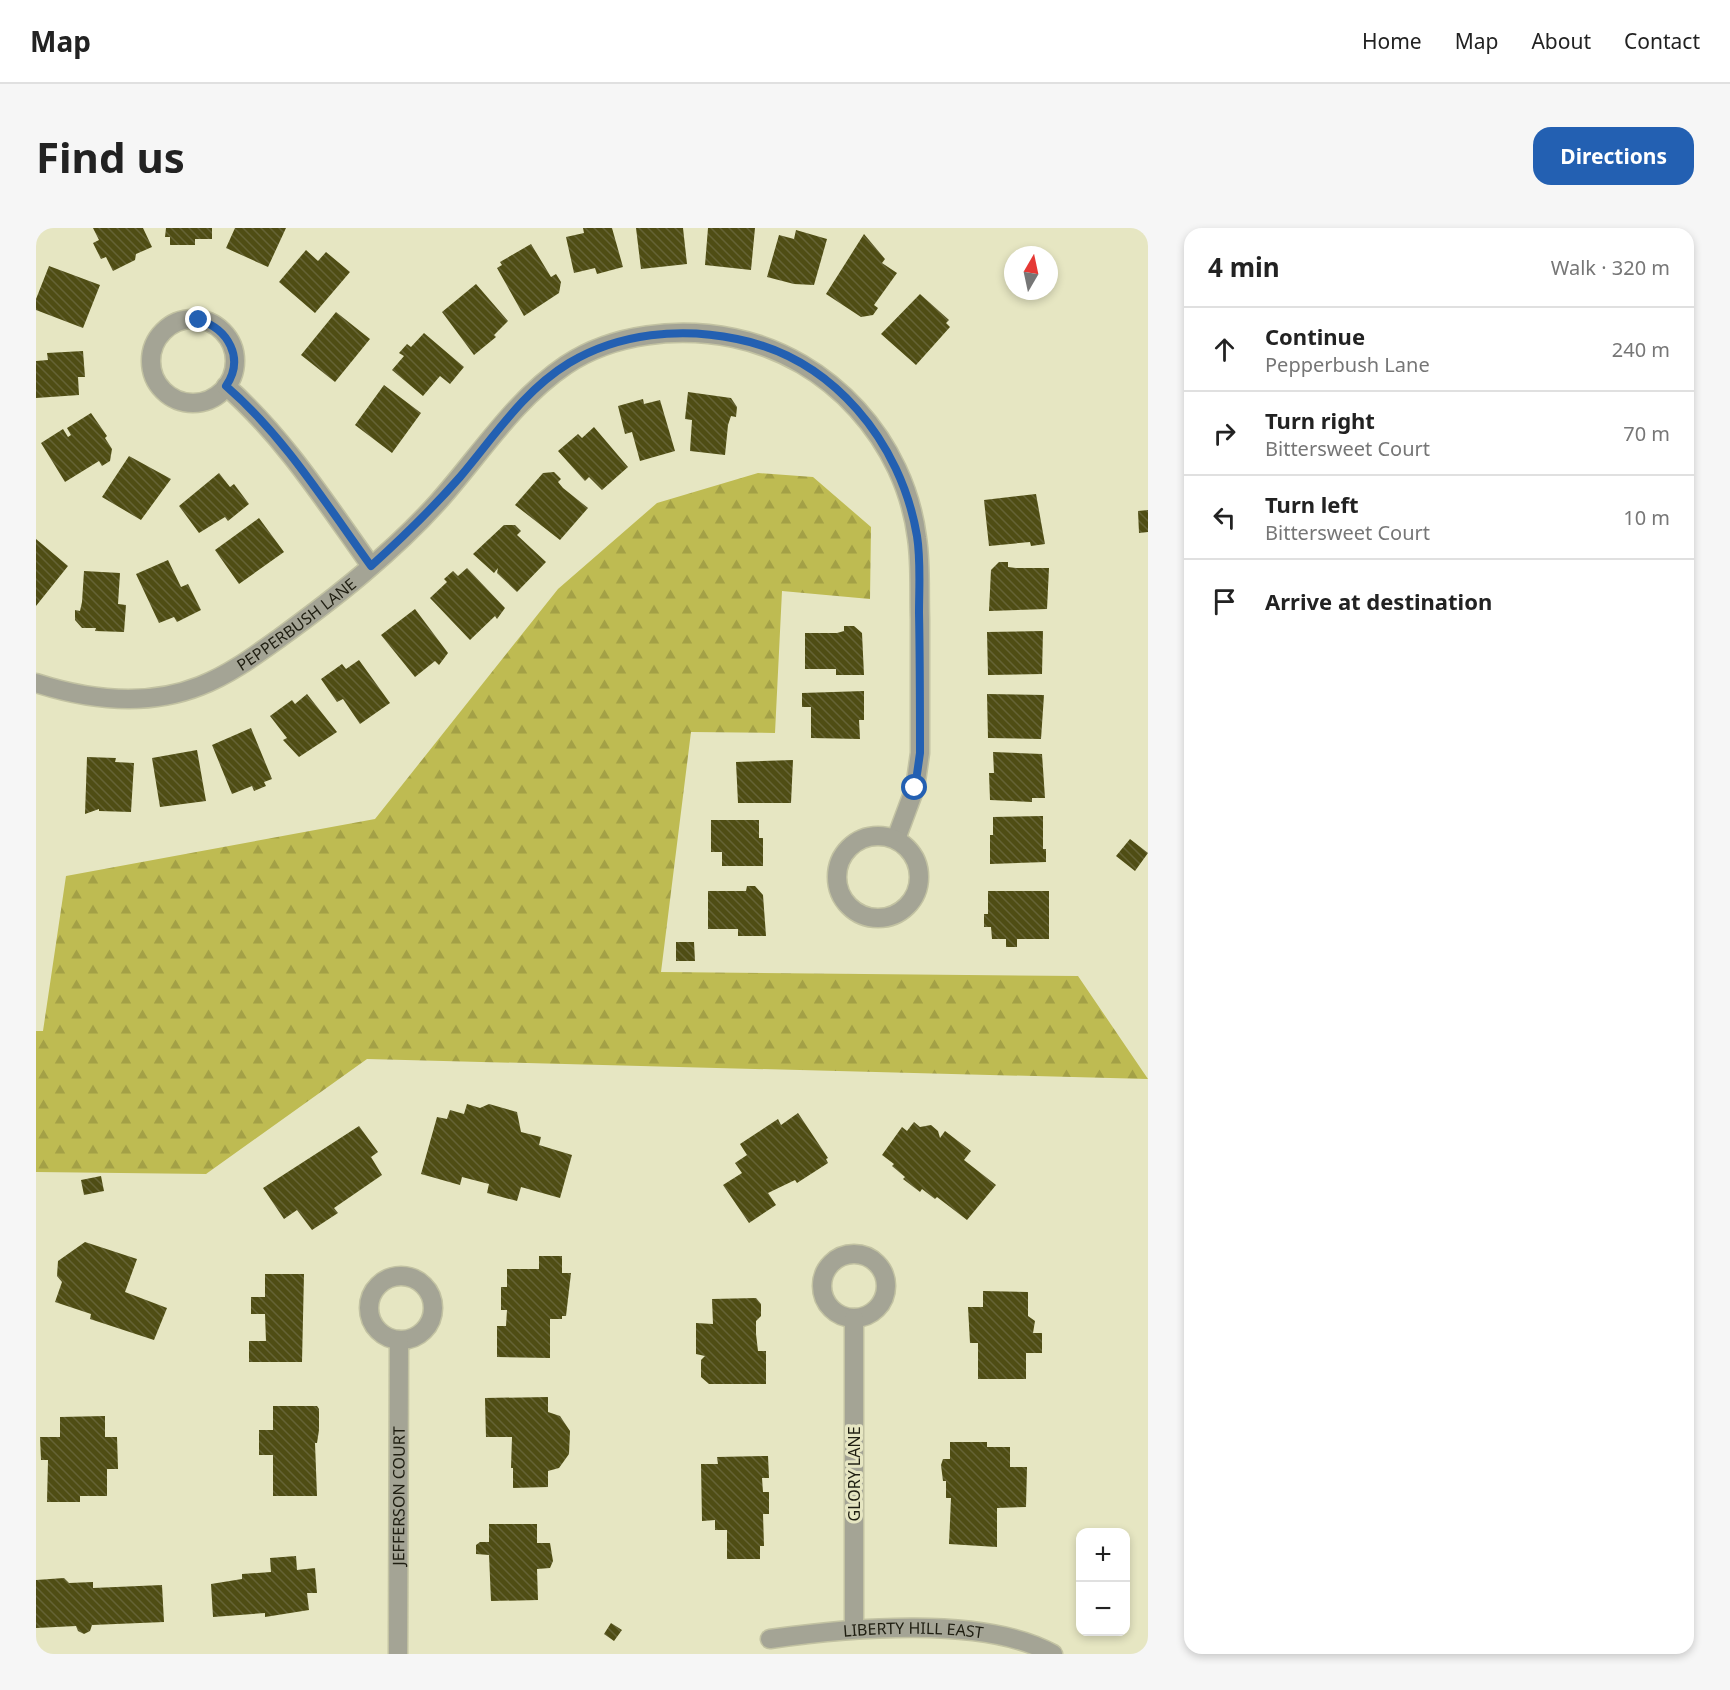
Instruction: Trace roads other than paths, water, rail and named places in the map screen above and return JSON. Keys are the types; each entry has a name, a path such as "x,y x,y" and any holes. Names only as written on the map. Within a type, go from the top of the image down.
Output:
{"street":[{"path":"186,320 212,324 230,343 234,356 234,369 226,386 215,397 193,403 181,402 162,390 152,369 151,356 155,343 173,324 186,320"},
{"name":"PEPPERBUSH LANE","path":"36,683 68,693 100,699 170,694 200,686 268,646 371,566 435,505 515,409 539,384 569,363 603,346 642,336 678,333 713,334 752,342 788,357 827,380 855,406 879,435 898,471 917,537 920,753 915,788 896,839"},
{"path":"226,386 267,425 289,452 371,566"},
{"path":"871,836 896,839 916,858 920,871 916,895 909,905 890,917 867,917 856,913 841,896 837,885 837,872 841,859 848,848 871,836"},
{"name":"GLORY LANE","path":"854,1318 855,1629"},
{"name":"JEFFERSON COURT","path":"398,1654 399,1340"},
{"name":"LIBERTY HILL EAST","path":"770,1639 855,1629 966,1629 1024,1641 1053,1654"}]}
